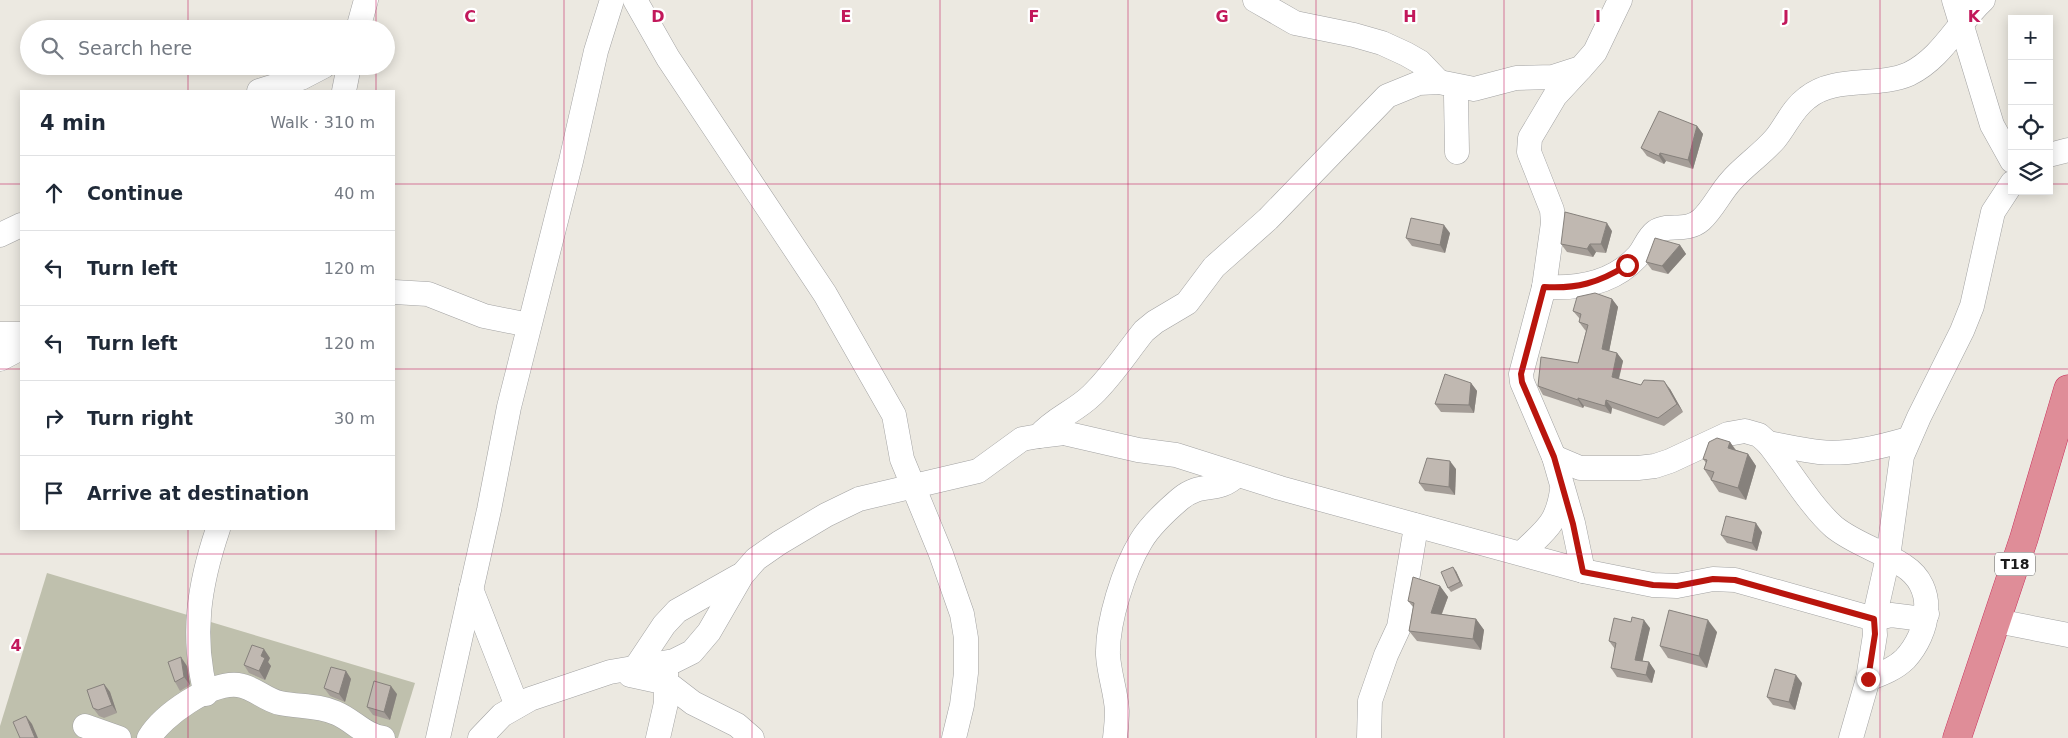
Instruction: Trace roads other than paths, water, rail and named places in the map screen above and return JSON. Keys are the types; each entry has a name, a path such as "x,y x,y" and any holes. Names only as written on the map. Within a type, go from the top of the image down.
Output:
{"highway":[{"name":"T18","path":"1957,738 1997,621 2068,389"}],"street":[{"path":"360,20 366,0"},
{"path":"436,737 471,589 509,407 571,161 596,51 612,0"},
{"path":"635,0 668,58 766,202 842,322 894,416 899,451 944,563 962,614 966,638 965,688 954,738"},
{"path":"1256,0 1295,23 1382,43 1420,62 1450,85 1456,96 1458,152"},
{"path":"1583,572 1573,524 1554,457 1524,388 1521,374 1544,287 1554,223 1549,203 1528,152 1530,138 1555,96 1595,52 1620,0"},
{"path":"1954,0 1992,125 2008,154"},
{"path":"1544,287 1567,288 1598,282 1636,258 1652,234 1658,230 1679,229 1700,221 1730,182 1775,139 1790,115 1807,97 1831,87 1892,79 1907,74 1923,65 1942,48 1960,24 1983,0"},
{"path":"1040,436 1047,426 1072,412 1092,395 1144,331 1155,322 1187,303 1214,267 1268,219 1374,107 1399,89 1419,83 1474,89 1528,76 1553,77 1581,68"},
{"path":"262,90 307,75"},
{"path":"344,90 347,75"},
{"path":"2053,154 2068,150"},
{"path":"1851,738 1868,679 1875,634 1874,619 1888,557 1898,472 1908,439 1962,331 1972,306 1993,212 2008,188"},
{"path":"0,236 20,226"},
{"path":"395,292 428,294 484,316 529,325"},
{"path":"0,334 20,334"},
{"path":"0,359 20,349"},
{"path":"1554,457 1580,468 1655,466 1728,434 1745,431 1759,435 1768,443 1816,507 1834,526 1859,543 1905,566 1915,576 1927,601 1927,614 1922,630 1904,659 1890,669 1868,679"},
{"path":"610,672 650,678 666,673 699,645 709,632 742,575 756,559 826,515 858,499 978,471 1022,439 1064,433 1138,450 1176,455 1237,475 1414,526 1522,553 1583,572 1653,585 1677,586 1713,579 1735,580 1874,619 1891,615 1915,618 1927,614"},
{"path":"1768,443 1819,452 1846,452 1881,447 1908,439"},
{"path":"1522,553 1552,524 1558,514 1562,489 1569,478 1580,468"},
{"path":"1114,738 1117,711 1109,670 1108,652 1111,627 1130,565 1141,540 1180,498 1202,487 1224,486 1237,475"},
{"path":"1369,738 1370,700 1386,655 1399,627 1416,527 1414,526"},
{"path":"206,694 199,666 196,626 201,595 218,530"},
{"path":"636,667 664,625 677,612 742,575"},
{"path":"471,589 517,706"},
{"path":"1997,621 2068,635"},
{"path":"480,738 502,715 517,706 610,672 636,667 666,673 693,703 737,726 752,738"},
{"path":"658,738 666,703 666,673"},
{"path":"149,738 169,715 206,694 227,686 245,687 277,703 316,707 336,713 363,730 383,738"},
{"path":"84,726 119,738"}]}
